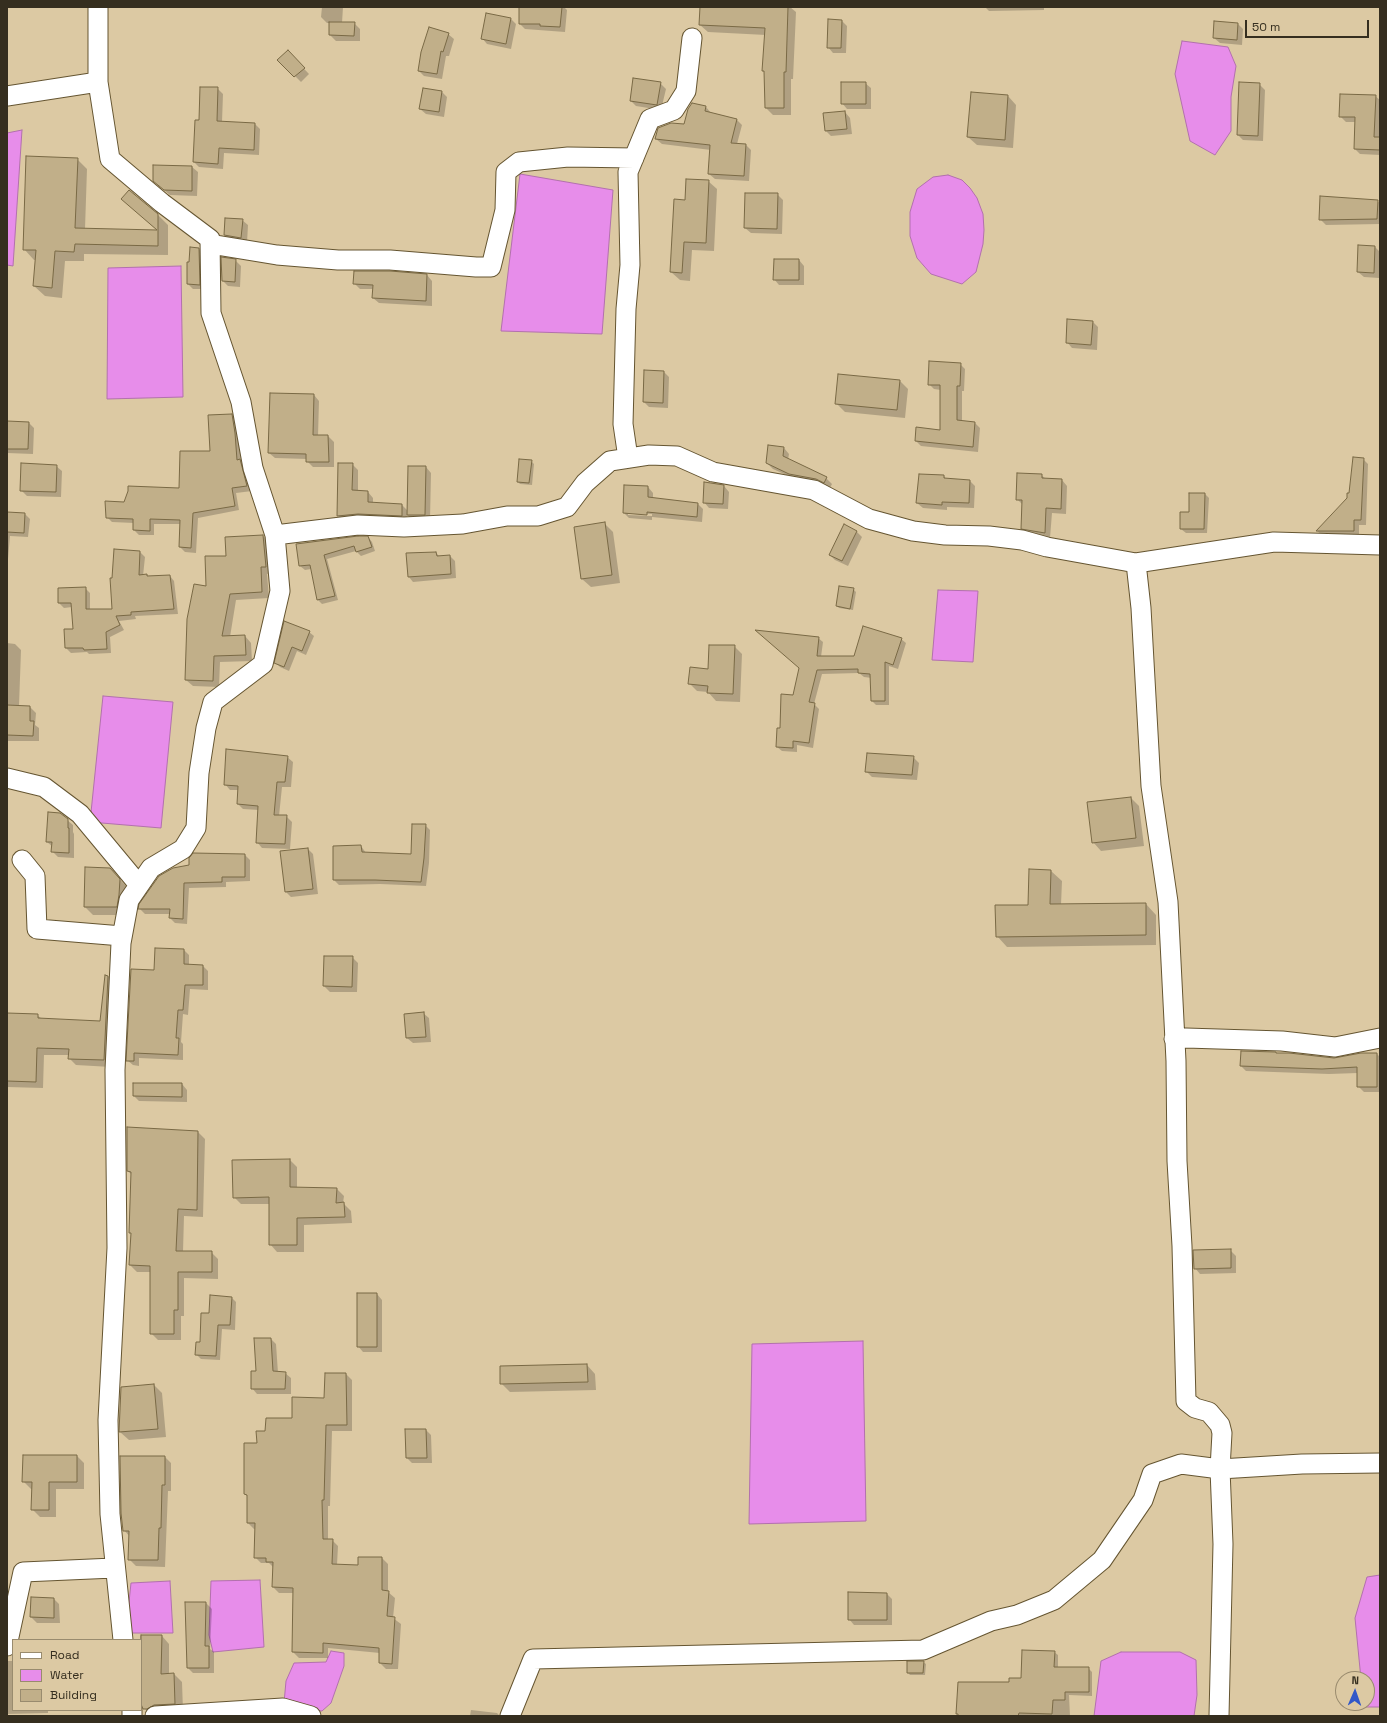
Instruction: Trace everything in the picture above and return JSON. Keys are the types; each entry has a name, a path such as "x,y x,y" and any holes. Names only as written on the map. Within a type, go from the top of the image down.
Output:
{"street":[{"path":"98,7 98,82 110,159 162,203 210,239 211,313 241,402 253,468 275,535 280,591 263,664 213,702 206,728 199,773 196,828 183,849 151,868 139,885 129,900 122,936 115,1070 117,1248 108,1420 110,1514 114,1568 123,1639"},
{"path":"628,458 623,424 626,309 630,265 628,172 650,120 674,110 686,91 692,38"},
{"path":"7,96 98,82"},
{"path":"210,244 277,255 338,260 390,260 491,267 505,210 506,172 519,162 568,157 634,158"},
{"path":"275,535 358,525 404,527 463,524 507,516 538,516 567,507 585,483 610,461 648,455 677,456 713,472 814,490 869,519 913,531 945,535 989,536 1022,540 1047,547 1136,563 1274,542 1380,546"},
{"path":"1136,563 1141,608 1151,786 1168,902 1174,1039 1177,1161 1182,1246 1184,1373 1186,1401 1195,1408 1209,1412 1220,1425 1222,1433 1220,1469 1223,1544 1219,1716"},
{"path":"7,778 44,787 80,814 139,885"},
{"path":"22,860 35,876 37,929 122,936"},
{"path":"1174,1039 1282,1041 1335,1047 1380,1038"},
{"path":"510,1716 533,1659 923,1650 991,1620 1017,1615 1054,1600 1102,1560 1143,1500 1152,1474 1181,1464 1220,1469 1302,1464 1380,1463"},
{"path":"7,1646 23,1572 114,1568"},
{"path":"155,1716 283,1708 311,1716"}],"water":[{"path":"1182,41 1228,47 1236,66 1231,97 1231,131 1215,155 1190,141 1175,74"},
{"path":"22,130 13,266 7,265 7,133"},
{"path":"520,174 613,190 602,334 501,331"},
{"path":"948,175 962,180 970,188 977,198 983,214 983,244 976,272 962,284 931,274 917,258 910,236 910,212 917,189 933,177"},
{"path":"181,266 183,397 107,399 108,268"},
{"path":"938,590 978,591 973,662 932,660"},
{"path":"103,696 173,702 161,828 90,822"},
{"path":"863,1341 866,1521 749,1524 752,1344"},
{"path":"1380,1575 1380,1707 1375,1707 1375,1671 1360,1671 1355,1618 1367,1577"},
{"path":"260,1580 264,1647 213,1652 209,1635 211,1581"},
{"path":"170,1581 173,1633 132,1633 128,1612 131,1583"},
{"path":"331,1651 344,1653 344,1666 331,1703 322,1711 300,1709 284,1703 286,1681 294,1663 326,1662"},
{"path":"1121,1652 1180,1652 1196,1660 1197,1695 1194,1716 1094,1716 1101,1661"}],"building":[{"path":"519,7 562,7 560,27 540,26 540,24 519,24"},
{"path":"700,7 788,7 786,72 784,72 784,108 765,108 764,71 762,71 765,28 699,25"},
{"path":"486,13 511,18 506,44 481,39"},
{"path":"828,19 842,20 841,48 827,48"},
{"path":"1214,21 1238,23 1237,40 1213,38"},
{"path":"329,22 355,22 354,36 329,35"},
{"path":"429,27 449,33 443,52 441,51 437,74 418,71 421,52"},
{"path":"288,50 305,68 294,77 277,60"},
{"path":"633,78 661,82 657,105 630,101"},
{"path":"841,82 866,82 866,104 841,104"},
{"path":"1239,82 1260,83 1258,136 1237,135"},
{"path":"200,87 218,87 217,121 255,123 254,150 219,148 218,164 193,162 195,120 199,120"},
{"path":"423,88 442,91 439,112 419,109"},
{"path":"971,92 1008,95 1005,140 967,137"},
{"path":"1340,94 1376,95 1374,137 1380,137 1380,150 1354,149 1355,117 1339,117"},
{"path":"692,103 706,106 705,111 737,119 731,143 746,144 744,176 708,174 710,145 655,139 658,128 671,123 684,124 688,109"},
{"path":"845,111 847,129 825,131 823,113"},
{"path":"26,156 78,158 75,228 157,230 121,199 129,190 158,214 158,246 75,244 74,252 55,251 52,288 33,286 36,250 23,250"},
{"path":"153,165 192,166 192,191 164,190 153,181"},
{"path":"686,179 709,180 706,243 684,242 682,273 670,272 674,199 685,200"},
{"path":"745,193 778,193 777,229 744,228"},
{"path":"1320,196 1378,200 1377,219 1319,220"},
{"path":"225,218 243,219 241,238 224,235"},
{"path":"1358,245 1375,246 1374,273 1357,272"},
{"path":"190,247 199,248 200,285 187,284 187,262 189,262"},
{"path":"221,257 236,259 235,282 222,281"},
{"path":"774,259 799,259 799,280 773,280"},
{"path":"354,271 390,271 427,274 426,301 372,298 373,285 353,284"},
{"path":"1067,319 1093,321 1091,345 1066,343"},
{"path":"929,361 961,363 960,386 957,386 957,420 975,422 973,447 915,441 916,427 940,430 940,385 928,385"},
{"path":"644,370 664,371 663,403 643,402"},
{"path":"838,374 900,380 897,410 835,404"},
{"path":"270,393 314,394 313,435 328,435 329,462 306,462 306,454 268,453"},
{"path":"232,414 237,460 240,459 247,486 232,488 235,506 193,513 191,548 179,547 180,520 150,519 150,531 133,530 133,519 106,518 105,501 124,502 128,491 128,486 179,488 180,451 210,451 208,415"},
{"path":"7,421 29,422 28,449 7,449"},
{"path":"768,445 784,447 783,456 827,477 824,483 816,479 789,474 766,463"},
{"path":"1353,457 1364,458 1361,520 1354,520 1354,531 1316,531 1347,498 1347,493 1349,493"},
{"path":"519,459 532,460 529,483 517,482"},
{"path":"21,463 57,465 56,492 20,491"},
{"path":"338,463 353,463 352,490 368,491 368,502 402,504 402,516 358,514 337,516"},
{"path":"408,466 426,466 425,515 407,515"},
{"path":"1017,473 1042,474 1042,478 1062,479 1061,509 1046,508 1045,533 1021,529 1022,500 1016,500"},
{"path":"919,474 944,475 944,478 970,480 969,503 942,502 942,505 916,503"},
{"path":"704,482 724,485 723,504 703,503"},
{"path":"624,485 648,486 648,497 698,503 697,517 647,512 647,515 623,513"},
{"path":"1189,493 1205,493 1204,529 1180,529 1180,512 1189,512"},
{"path":"7,512 25,513 24,533 7,532"},
{"path":"605,522 612,575 581,579 574,527"},
{"path":"844,524 857,531 842,561 829,555"},
{"path":"263,535 266,567 261,567 262,592 230,594 222,636 245,635 246,655 214,656 213,681 185,680 187,619 194,584 206,586 205,556 226,556 225,537"},
{"path":"368,536 372,547 356,552 354,546 324,555 335,596 317,600 310,565 299,566 296,544"},
{"path":"114,549 140,551 139,575 170,575 174,609 131,612 131,615 116,616 120,625 106,632 107,649 84,650 83,648 65,648 64,629 73,629 71,603 58,603 58,588 86,587 86,609 112,609 110,578 112,578"},
{"path":"436,552 437,556 450,555 451,574 408,577 406,553"},
{"path":"839,586 854,588 850,609 836,606"},
{"path":"284,621 310,631 302,651 292,647 284,667 274,663"},
{"path":"863,626 902,638 893,665 885,662 885,701 871,701 870,674 858,673 858,669 817,670 809,702 815,703 809,743 793,741 793,748 776,747 777,728 780,728 781,694 793,695 799,668 755,630 819,637 817,656 854,656"},
{"path":"709,645 735,645 733,694 707,693 708,686 688,684 690,667 708,669"},
{"path":"7,705 30,706 30,721 34,721 33,736 7,735"},
{"path":"226,749 288,756 285,782 277,782 274,815 287,815 285,844 256,843 258,806 237,804 238,786 224,785"},
{"path":"867,753 914,756 912,775 865,772"},
{"path":"1131,797 1136,838 1092,843 1087,802"},
{"path":"48,812 60,813 68,819 69,853 51,852 52,842 46,842"},
{"path":"412,824 426,824 421,882 333,880 333,846 361,845 362,852 411,854"},
{"path":"308,848 313,889 285,892 280,851"},
{"path":"193,853 245,854 245,877 222,877 222,882 184,883 183,919 169,918 170,909 138,909 139,904 159,876 173,868 189,865 189,858"},
{"path":"85,867 110,868 120,879 117,907 84,907"},
{"path":"1029,869 1051,870 1050,904 1146,903 1146,935 996,937 995,905 1028,905"},
{"path":"155,948 184,949 184,964 203,965 203,985 185,985 183,1010 178,1010 176,1038 179,1038 178,1055 134,1053 134,1061 126,1061 131,969 154,970"},
{"path":"324,956 353,956 352,987 323,986"},
{"path":"105,975 108,976 104,1060 68,1059 69,1049 37,1048 36,1082 7,1081 7,1013 38,1014 38,1018 100,1021"},
{"path":"424,1012 426,1037 406,1038 404,1014"},
{"path":"1241,1051 1276,1052 1334,1058 1361,1053 1377,1053 1377,1087 1357,1087 1357,1067 1322,1069 1240,1066"},
{"path":"133,1083 182,1083 182,1097 133,1096"},
{"path":"127,1127 198,1131 197,1210 178,1209 176,1251 212,1251 212,1272 178,1272 178,1310 174,1310 174,1334 150,1334 150,1266 129,1265 131,1233 129,1233 131,1172 127,1171"},
{"path":"290,1159 290,1187 337,1188 336,1203 344,1202 345,1217 297,1218 297,1245 269,1245 269,1197 233,1198 232,1160"},
{"path":"1231,1249 1231,1268 1194,1269 1193,1250"},
{"path":"357,1293 377,1293 377,1347 357,1347"},
{"path":"210,1295 232,1297 230,1325 218,1325 216,1356 195,1355 196,1342 200,1342 201,1313 209,1313"},
{"path":"254,1338 271,1338 273,1371 286,1372 285,1389 251,1389 251,1371 256,1371"},
{"path":"587,1364 588,1382 500,1384 500,1366"},
{"path":"325,1373 346,1373 347,1425 326,1425 324,1500 322,1500 323,1539 333,1539 332,1564 358,1565 358,1557 382,1557 382,1590 389,1591 387,1616 395,1617 392,1664 379,1663 379,1648 323,1643 323,1653 292,1652 293,1588 272,1587 273,1562 266,1562 266,1558 254,1558 255,1523 247,1523 247,1495 244,1494 244,1443 257,1443 256,1431 265,1431 266,1418 292,1418 292,1397 324,1398"},
{"path":"154,1384 158,1429 119,1432 121,1387"},
{"path":"405,1429 426,1429 427,1458 406,1458"},
{"path":"23,1455 77,1455 77,1482 49,1482 49,1510 31,1510 32,1482 22,1482"},
{"path":"120,1456 165,1456 165,1485 162,1485 161,1528 159,1528 158,1560 128,1560 129,1531 123,1531 121,1513"},
{"path":"848,1592 887,1593 887,1620 848,1620"},
{"path":"31,1597 54,1598 54,1618 30,1617"},
{"path":"185,1602 206,1602 205,1646 209,1646 209,1668 187,1668"},
{"path":"141,1635 162,1635 161,1674 174,1673 175,1704 154,1705 147,1709 143,1709"},
{"path":"1022,1650 1055,1651 1054,1667 1089,1667 1089,1692 1065,1692 1065,1700 1053,1700 1052,1714 1019,1713 1018,1716 958,1716 958,1714 956,1714 958,1682 1009,1682 1009,1678 1021,1678"},
{"path":"907,1661 924,1661 923,1673 907,1673"}]}
